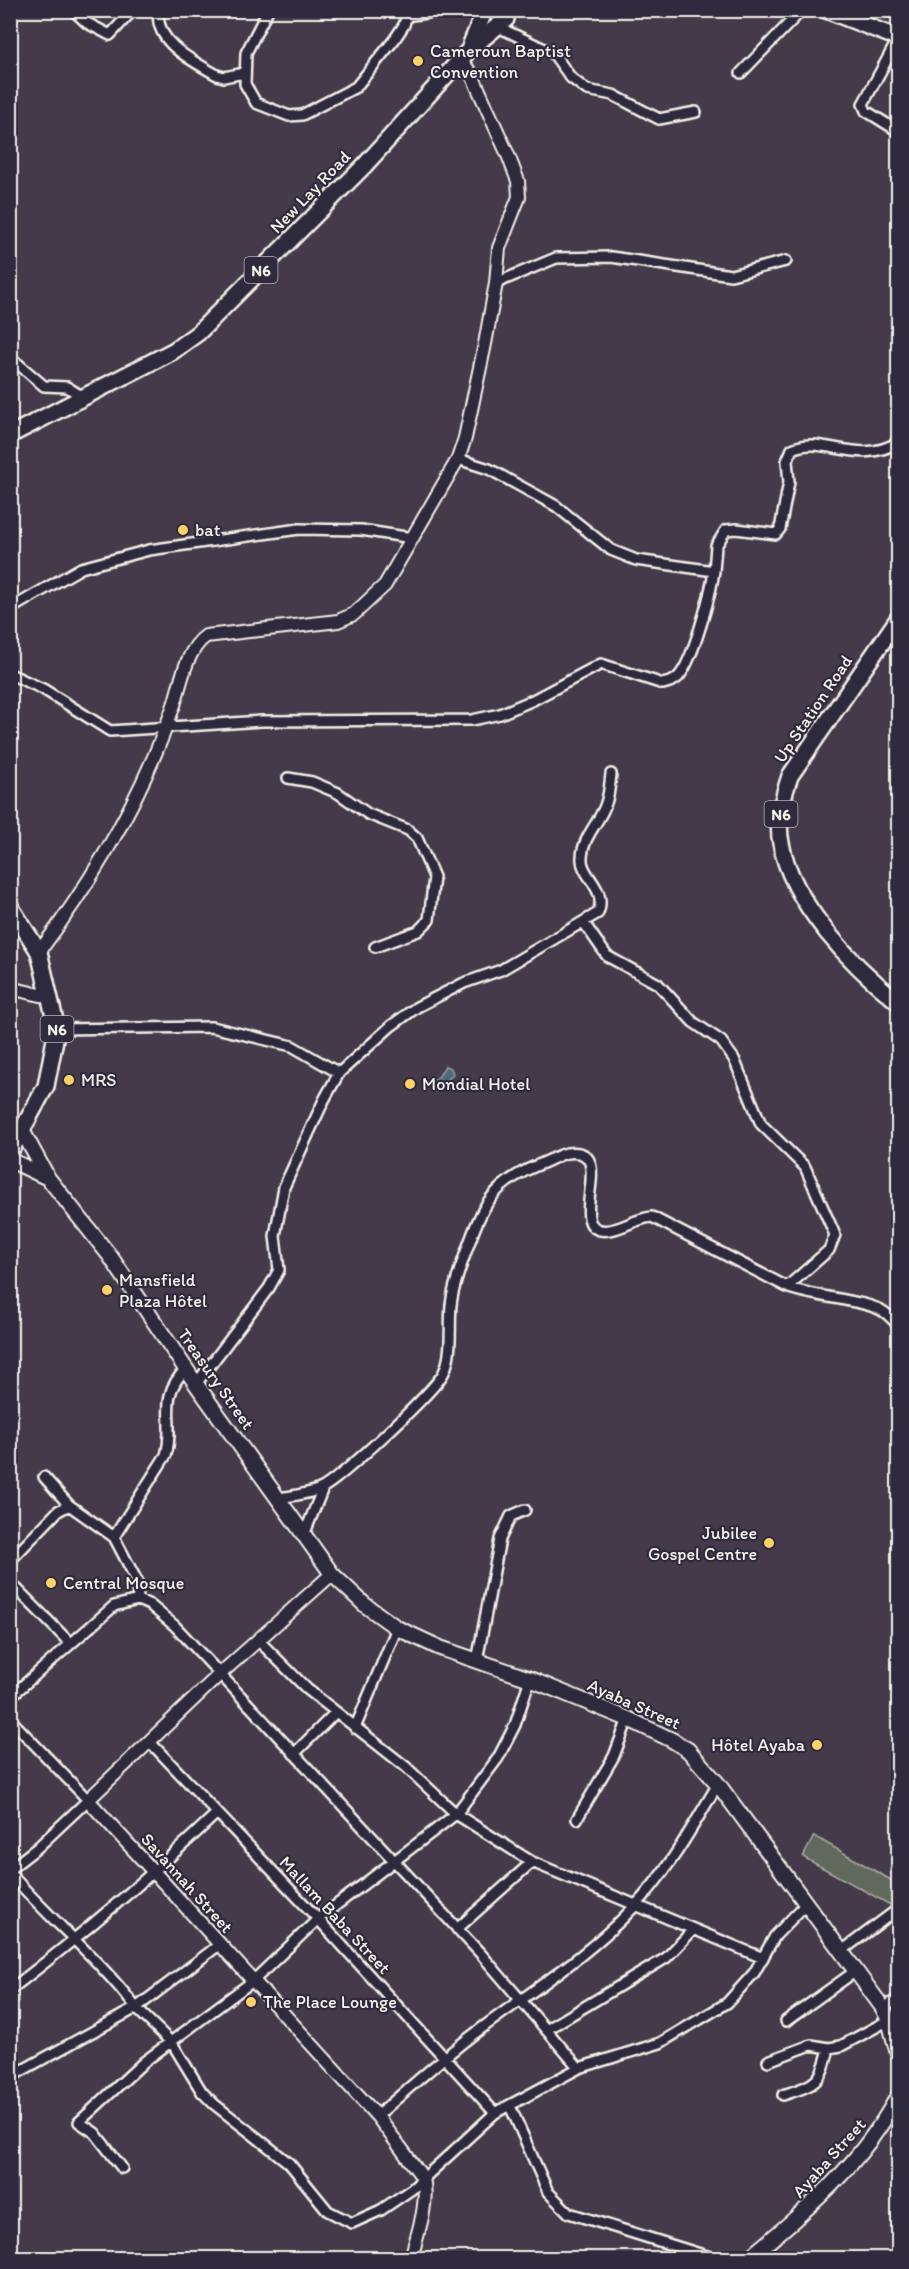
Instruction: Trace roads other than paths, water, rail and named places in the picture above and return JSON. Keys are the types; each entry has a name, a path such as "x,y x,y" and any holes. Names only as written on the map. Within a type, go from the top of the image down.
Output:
{"highway":[{"path":"826,10 898,39"},
{"name":"N6","path":"465,55 484,11 494,17 506,18"},
{"name":"N6","path":"465,55 506,18"},
{"name":"New Lay Road","path":"10,435 173,351 198,333 364,166 465,55"},
{"name":"Up Station Road","path":"898,620 790,776 782,800 780,842 792,876 810,908 848,956 898,1002"},
{"name":"N6","path":"10,906 39,952 57,1029 46,1086 23,1132 10,1152"}],"main road":[{"name":"Treasury Street","path":"23,1132 48,1178 110,1256 196,1384 332,1574"},
{"name":"Treasury Street","path":"10,1160 48,1178"},
{"name":"Ayaba Street","path":"332,1574 365,1605 398,1628 628,1719 688,1750 718,1784 857,1970 886,2014 898,2054"},
{"name":"Ayaba Street","path":"749,2259 821,2199 873,2138 898,2096"}],"street":[{"path":"73,10 87,23 110,35 133,10"},
{"path":"159,10 164,32 173,47 217,75 224,77 244,73"},
{"path":"268,10 246,53 244,73 247,92 256,104 289,116 302,115 356,87 404,25 405,12 450,10"},
{"path":"741,73 802,10"},
{"path":"506,18 553,53 571,78 587,90 613,95 659,119 696,112"},
{"path":"898,39 863,104 866,111 898,131"},
{"path":"39,952 108,851 136,798 166,726 194,647 206,636 338,621 354,614 385,585 458,459 465,438 496,283 499,248 515,213 519,197 518,181 465,55"},
{"path":"496,283 539,264 567,257 611,257 731,275 786,261"},
{"path":"10,357 44,386 67,387 82,397"},
{"path":"10,674 43,689 110,731 131,732 166,726 262,722 472,720 500,714 533,700 601,664 663,684 676,679 684,668 712,587 716,546 726,530 776,534 780,529 789,482 787,461 792,449 812,445 830,449 875,452 898,442"},
{"path":"458,459 489,469 556,506 611,550 636,560 714,571"},
{"path":"10,609 81,568 149,550 299,529 361,530 412,538"},
{"path":"196,1384 269,1288 279,1270 275,1236 284,1187 339,1073 417,1007 464,983 501,970 595,917 600,904 598,890 584,867 582,856 592,828 605,806 611,774"},
{"path":"288,778 312,782 338,793 368,814 408,830 417,838 434,877 429,920 418,931 375,947"},
{"path":"584,923 607,956 658,984 693,1022 722,1041 734,1059 761,1124 800,1160 810,1176 835,1235 829,1250 787,1287"},
{"path":"10,988 49,997"},
{"path":"57,1029 212,1027 292,1046 339,1073"},
{"path":"278,1498 322,1488 373,1446 444,1375 448,1358 453,1292 480,1215 501,1185 516,1174 567,1153 579,1154 588,1160 593,1171 588,1216 590,1224 597,1230 608,1231 641,1217 652,1217 787,1287 802,1293 872,1307 883,1311 898,1325"},
{"path":"114,1537 166,1455 170,1442 167,1412 169,1398 172,1386 186,1369"},
{"path":"44,1477 69,1504 114,1537 137,1581 138,1600"},
{"path":"304,1535 322,1488"},
{"path":"10,1561 58,1511 69,1504"},
{"path":"477,1661 500,1539 511,1516 525,1510"},
{"path":"10,1869 37,1848 220,1674 332,1574"},
{"path":"10,1582 70,1642"},
{"path":"10,1697 70,1642 114,1606 138,1600 150,1605 175,1626 458,1929 579,2068"},
{"path":"355,1728 398,1628"},
{"path":"258,1640 335,1713 406,1767 456,1814 532,1862 634,1907 763,1958"},
{"path":"122,2168 95,2133 79,2122 138,2068 253,1981 318,1919 456,1814 498,1758 515,1725 530,1679"},
{"path":"294,1754 335,1713"},
{"path":"10,1719 88,1800"},
{"path":"578,1819 614,1756 628,1719"},
{"name":"Mallam Baba Street","path":"149,1742 318,1919 495,2113"},
{"path":"376,2116 443,2057 605,1934 634,1907 670,1859 718,1784"},
{"name":"Savannah Street","path":"88,1800 153,1874 376,2116 423,2178"},
{"path":"10,1990 75,1940 153,1874 218,1814"},
{"path":"458,1929 532,1862"},
{"path":"10,1873 102,1965 136,2008 171,2043 202,2092 288,2163 328,2211 339,2219 352,2223 381,2210 423,2178 495,2113 579,2068 660,2043 705,2018 742,1989 775,1936 806,1904"},
{"path":"843,1950 898,1909"},
{"path":"546,2030 666,1958 693,1930"},
{"path":"10,2077 136,2008 219,1945"},
{"path":"786,2021 857,1970"},
{"path":"768,2061 811,2045 829,2048 841,2046 886,2014 898,1999"},
{"path":"783,2095 814,2085 820,2079 829,2048"},
{"path":"510,2106 548,2192 569,2213 713,2259"},
{"path":"411,2259 426,2190 423,2178"}],"water":[{"path":"445,1066 451,1068 453,1074 439,1091 433,1091 430,1083 439,1076"}],"place":[{"name":"Cameroun Baptist Convention","path":"418,61"},
{"name":"bat","path":"183,530"},
{"name":"MRS","path":"69,1080"},
{"name":"Mondial Hotel","path":"410,1084"},
{"name":"Mansfield Plaza Hôtel","path":"107,1290"},
{"name":"Jubilee Gospel Centre","path":"769,1543"},
{"name":"Central Mosque","path":"51,1583"},
{"name":"Hôtel Ayaba","path":"817,1745"},
{"name":"The Place Lounge","path":"251,2002"}]}
